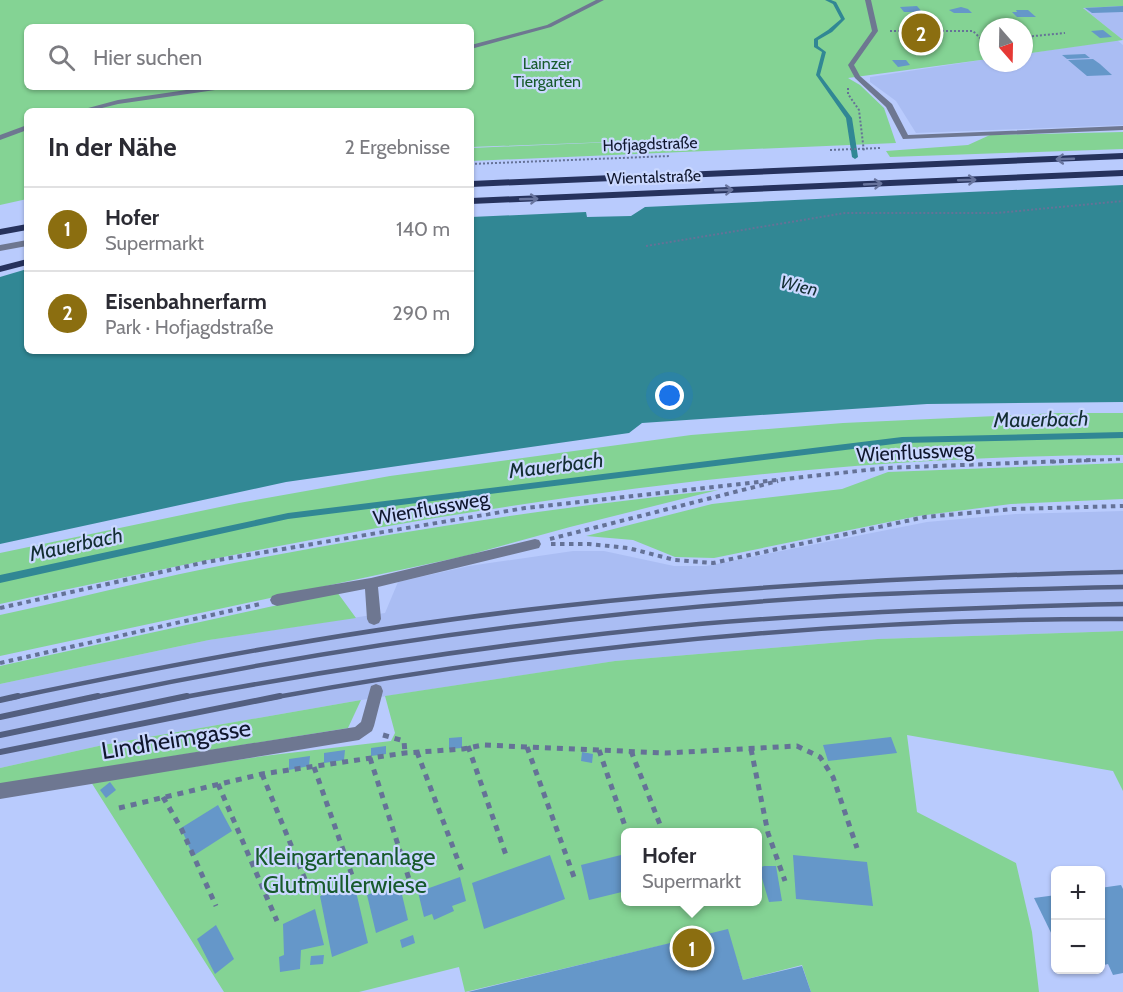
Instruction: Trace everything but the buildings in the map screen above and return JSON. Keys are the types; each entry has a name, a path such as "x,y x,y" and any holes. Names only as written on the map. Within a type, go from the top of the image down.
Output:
{"main road":[{"name":"Wientalstraße","path":"474,184 1123,156"},
{"name":"Wientalstraße","path":"474,201 1123,173"},
{"path":"0,232 24,228"},
{"path":"0,269 24,263"}],"street":[{"path":"474,47 549,26 601,0"},
{"path":"868,0 875,31 851,65 857,77 889,106 906,137 1123,128"},
{"path":"93,108 118,102 201,90"},
{"path":"0,138 24,128"},
{"path":"0,248 24,244"},
{"path":"278,600 371,583 535,544"},
{"path":"371,583 374,619"},
{"path":"359,733 368,726 376,691"},
{"name":"Lindheimgasse","path":"0,791 359,733"}],"path":[{"path":"875,31 973,32 979,37"},
{"path":"1033,36 1065,33"},
{"path":"848,94 859,110 864,157"},
{"path":"830,150 881,148"},
{"name":"Hofjagdstraße","path":"474,164 674,156"},
{"path":"646,246 845,213 997,213 1123,201"},
{"path":"886,204 889,212"},
{"name":"Wienflussweg","path":"0,608 206,562 525,508 885,468 1123,459"},
{"path":"535,544 794,477"},
{"path":"535,544 589,543 628,548 675,560 713,563 925,518 1013,509 1123,506"},
{"path":"0,663 278,600"},
{"path":"359,733 393,736 404,741 405,753"},
{"path":"468,746 507,858"},
{"path":"119,808 262,774 405,753 463,749 468,746 666,753 797,746 820,757 833,777 857,848"},
{"path":"527,747 574,877"},
{"path":"751,748 768,833 785,881"},
{"path":"599,750 626,828"},
{"path":"631,751 661,828"},
{"path":"417,752 462,872"},
{"path":"370,758 410,882"},
{"path":"314,767 353,878"},
{"path":"262,774 311,894"},
{"path":"218,784 277,921"},
{"path":"163,797 181,828 216,906"}],"shaded area":[{"path":"1123,6 1123,40 1082,7"},
{"path":"1117,40 1123,45 1123,125 916,133 896,101 870,82 870,77 979,60 979,72 1033,72 1033,53"},
{"path":"1123,511 1123,631 878,639 615,661 361,700 103,745 0,768 0,684 209,640 385,613 398,582 469,566 573,551 604,551 674,566 706,566 927,522 1016,514"}],"green space":[{"name":"Lainzer Tiergarten","path":"0,0 1123,0 1123,6 1083,8 1123,40 1033,53 1033,18 979,18 979,60 848,78 860,85 884,108 896,143 474,161 474,148 662,140 474,147 474,108 24,108 24,200 0,205"},
{"path":"1123,132 1123,149 890,157 886,151 968,145 990,135"},
{"path":"1059,413 1123,413 1123,455 981,458 839,467 698,481 557,499 277,546 0,604 0,553 239,503 390,476 691,435 843,423"},
{"path":"1123,463 1123,499 1011,504 918,516 714,558 675,557 633,540 586,536 712,504 842,489 888,472"},
{"path":"718,490 465,556 0,656 0,615 209,568 358,540 538,512"},
{"path":"337,592 356,618 209,640 0,684 0,666"},
{"name":"Kleingartenanlage Glutmüllerwiese","path":"1123,631 1123,791 1113,771 907,735 917,812 1016,863 1032,932 1039,992 811,992 802,965 743,980 727,930 465,992 459,967 359,992 224,992 91,782 264,756 391,741 395,733 385,696 615,661 878,639"},
{"path":"361,700 348,728 0,784 0,768 103,745"}],"water":[{"name":"Wien","path":"1123,185 1123,402 927,404 642,423 629,433 286,482 0,544 0,277 24,270 24,354 474,354 474,217 586,212 587,217 631,216 645,207"}],"waterway":[{"path":"827,0 835,3 843,19 830,31 816,39 816,47 824,52 818,75 849,118 855,157"},
{"name":"Mauerbach","path":"0,579 288,516 902,440 1123,435"}],"railway":[{"path":"11,698 285,645 423,623 561,606 701,592 842,583 1123,572"},
{"path":"91,698 277,662 558,621 841,596 1123,587"},
{"path":"179,698 438,655 633,630 858,613 1123,604"},
{"path":"271,698 483,664 696,639 909,624 1123,619"},
{"path":"0,700 18,696"},
{"path":"0,717 98,696"},
{"path":"0,735 187,696"},
{"path":"0,752 280,696"}],"place":[{"name":"Eisenbahnerfarm","path":"921,33"},
{"name":"Hofer","path":"692,948"}]}
